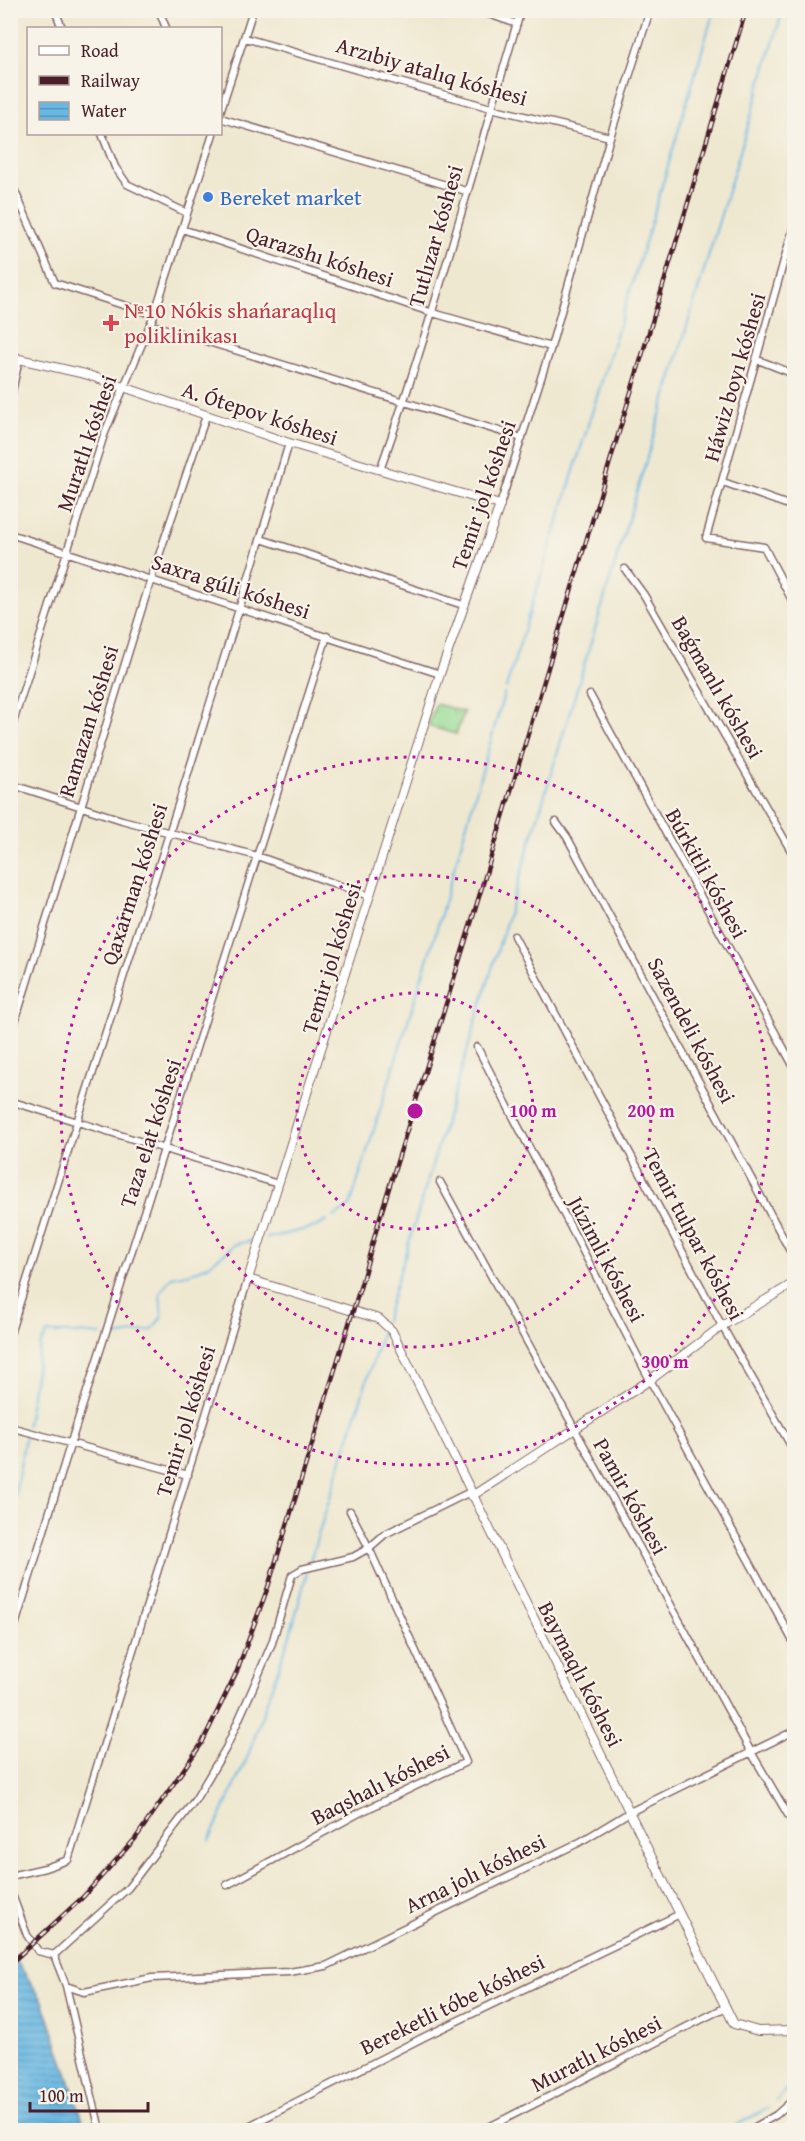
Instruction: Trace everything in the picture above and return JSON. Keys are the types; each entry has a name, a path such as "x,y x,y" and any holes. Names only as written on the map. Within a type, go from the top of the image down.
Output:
{"street":[{"path":"55,10 62,27"},
{"path":"159,10 166,27"},
{"path":"222,106 253,10"},
{"path":"477,10 517,24"},
{"name":"Tutlızar kóshesi","path":"380,470 433,313 466,191 521,10"},
{"name":"Temir jol kóshesi","path":"10,1876 68,1860 369,896 440,674 500,505 551,347 610,137 650,10"},
{"name":"Arzıbiy atalıq kóshesi","path":"245,38 491,108 610,137"},
{"path":"222,118 466,191"},
{"path":"102,135 115,167 127,184 187,213"},
{"name":"Muratlı kóshesi","path":"10,732 104,435 154,315 213,135"},
{"path":"10,180 55,283 154,315"},
{"name":"Háwiz boyı kóshesi","path":"795,225 706,538 764,547 795,604"},
{"name":"Qarazshı kóshesi","path":"182,230 433,313 551,347"},
{"path":"786,256 795,256"},
{"path":"150,324 522,438"},
{"name":"A. Ótepov kóshesi","path":"10,353 20,359 85,374 124,386 289,443 500,505"},
{"path":"10,400 20,359"},
{"path":"758,360 795,374"},
{"name":"Ramazan kóshesi","path":"10,1038 151,579 206,416"},
{"name":"Qaxarman kóshesi","path":"10,1334 201,736 289,443"},
{"path":"723,482 795,507"},
{"name":"Saxra gúli kóshesi","path":"10,534 440,674"},
{"path":"261,539 463,605"},
{"name":"Baǵmanlı kóshesi","path":"625,569 644,595 795,856"},
{"name":"Taza elat kóshesi","path":"10,1642 71,1442 327,636"},
{"name":"Búrkitli kóshesi","path":"590,695 795,1067"},
{"path":"10,784 81,807 257,856 369,896"},
{"name":"Sazendeli kóshesi","path":"556,822 567,837 795,1258"},
{"name":"Temir tulpar kóshesi","path":"514,936 722,1326 795,1451"},
{"name":"Júzimli kóshesi","path":"477,1047 650,1380 795,1643"},
{"path":"10,1101 278,1184"},
{"name":"Pamir kóshesi","path":"440,1182 751,1752 795,1825"},
{"name":"Baymaqlı kóshesi","path":"248,1279 379,1319 392,1331 734,2024 758,2031 795,2030"},
{"path":"54,1955 128,1888 195,1800 226,1748 252,1690 272,1643 292,1575 302,1569 353,1557 369,1548 385,1534 471,1494 650,1380 722,1326 795,1283"},
{"path":"10,1427 188,1475"},
{"name":"Baqshalı kóshesi","path":"227,1884 359,1813 466,1762 369,1548 350,1512"},
{"name":"Arna jolı kóshesi","path":"66,1986 84,1992 152,1978 289,1972 326,1966 580,1842 630,1812 795,1731"},
{"path":"10,1889 27,1935 38,1951 54,1955"},
{"name":"Bereketli tóbe kóshesi","path":"241,2130 426,2036 680,1914"},
{"path":"54,1955 66,1986 100,2130"},
{"name":"Muratlı kóshesi","path":"483,2130 726,2007"},
{"path":"750,2130 776,2115 795,2099"}],"green space":[{"path":"436,704 464,712 456,734 428,726"}],"water":[{"path":"10,1947 15,1959 43,2001 86,2130 11,2130"}],"waterway":[{"path":"506,688 652,220 714,10"},
{"path":"385,1321 783,10"},
{"path":"334,1217 350,1206 435,935 504,694"},
{"path":"267,1238 316,1227 327,1221"},
{"path":"109,1337 152,1330 162,1316 160,1293 171,1277 191,1273 209,1265 236,1244 256,1240"},
{"path":"309,1564 384,1326"},
{"path":"27,1425 40,1345 47,1333 101,1335"},
{"path":"10,1509 14,1501 25,1437"},
{"path":"209,1841 248,1756 290,1635 307,1573"},
{"path":"777,2101 794,2079"},
{"path":"727,2130 768,2108"}],"railway":[{"path":"10,1964 83,1897 135,1839 202,1743 237,1671 268,1587 360,1288 746,10"}],"place":[{"name":"Bereket market","path":"208,197"},
{"name":"№10 Nókis shańaraqlıq poliklinikası","path":"111,323"}]}
